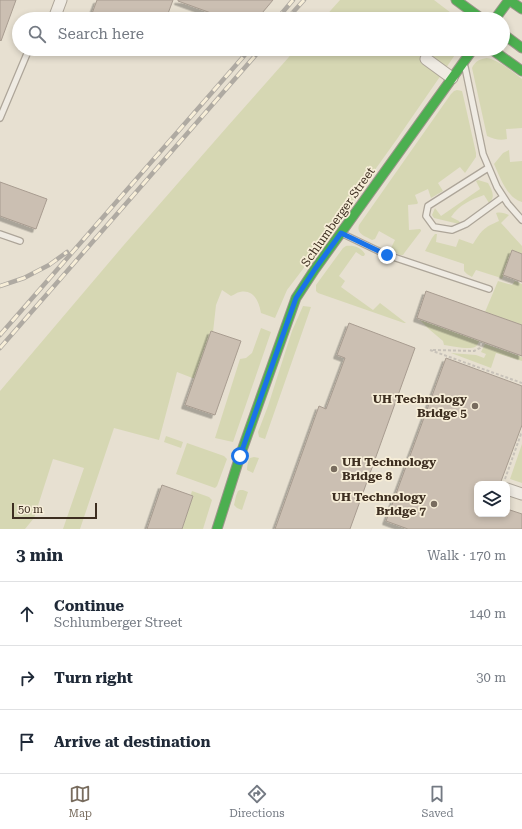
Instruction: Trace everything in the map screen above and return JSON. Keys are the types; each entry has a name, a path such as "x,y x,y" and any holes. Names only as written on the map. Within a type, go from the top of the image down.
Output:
{"main road":[{"path":"456,0 472,12"},
{"path":"500,12 509,0 522,9"},
{"path":"510,39 522,48"},
{"name":"Schlumberger Street","path":"217,529 242,451 296,298 315,269 468,56"},
{"path":"501,56 522,71"}],"street":[{"path":"56,12 61,0"},
{"path":"426,59 452,78"},
{"path":"510,490 522,494"}],"lane":[{"path":"0,118 26,56"},
{"path":"464,62 483,154 488,168 496,187 522,220"},
{"path":"488,168 428,206 426,216 434,228 452,230 466,224 503,197"},
{"path":"341,233 387,255 489,289"},
{"path":"0,234 20,241"}],"path":[{"path":"482,341 480,348 474,351 430,350 522,383"},
{"path":"505,481 522,434"}],"green space":[{"path":"340,0 434,0 450,12 329,12"},
{"path":"290,56 454,56 397,139 287,290 275,318 261,313 255,297 249,292 239,292 231,296 222,290 216,305 213,332 195,379 177,372 159,440 114,428 80,529 63,529 84,468 53,459 34,518 25,529 0,529 0,391 123,246"},
{"path":"487,58 501,64 522,79 522,128 506,129 507,139 502,140 487,136 472,68 478,61"},
{"path":"457,90 462,91 476,157 465,173 460,167 438,183 443,191 431,198 428,189 415,195 418,203 408,205 409,230 420,229 421,231 403,255 400,255 391,250 395,240 379,231 375,239 372,240 360,233 358,228 359,225 451,94"},
{"path":"509,150 510,162 522,161 522,202 517,200 508,192 494,164 503,153"},
{"path":"478,180 488,183 491,188 493,196 489,203 484,195 461,206 451,217 459,221 459,224 434,218 432,215 435,208 441,216 480,189 476,181"},
{"path":"496,213 509,215 501,223 522,246 522,254 512,251 502,279 476,270 472,277 464,271 464,264 425,251 435,234 437,234 436,242 456,247 459,239 473,244 483,230 499,221"},
{"path":"346,246 357,247 365,254 362,256 356,252 339,276 345,281 341,287 373,310 380,303 406,323 318,293 316,291 316,285"},
{"path":"498,281 512,285 515,281 522,284 522,325 485,312"},
{"path":"303,306 311,307 265,439 259,437 258,432 292,331"},
{"path":"420,320 479,341 475,347 472,348 460,348 444,345 443,341"},
{"path":"261,328 271,332 233,442 215,438 240,359 246,358 252,353"},
{"path":"485,344 522,357 522,361 496,353 491,368 451,353 476,355 484,358 486,354 481,352"},
{"path":"166,436 183,442 181,448 164,442"},
{"path":"187,443 224,456 227,459 215,488 176,474"},
{"path":"522,444 522,483 510,479"},
{"path":"250,458 259,458 253,473 247,470 247,468"},
{"path":"192,491 209,497 212,500 203,529 180,529"},
{"path":"238,491 248,492 242,510 234,505"}],"building":[{"path":"0,0 16,0 1,41 0,40"},
{"path":"97,0 173,0 169,12 93,12"},
{"path":"273,0 263,12 208,12 178,1"},
{"path":"0,182 47,199 36,229 0,216"},
{"path":"512,250 522,254 522,282 503,275"},
{"path":"426,291 522,325 522,356 417,318"},
{"name":"UH Technology Bridge 8","path":"349,323 415,348 350,529 275,529 319,406 326,409 345,358 337,355"},
{"path":"211,331 241,341 215,415 185,405"},
{"path":"446,358 522,386 522,425 501,481 474,481 474,517 510,517 510,510 522,514 522,529 408,529 386,521"},
{"path":"162,485 193,496 182,529 147,529"}],"railway":[{"path":"283,12 293,0"},
{"path":"293,12 304,0"},
{"path":"0,335 244,56"},
{"path":"0,348 255,56"},
{"path":"0,286 24,278 49,265 67,252"}],"traffic: fast":[{"path":"456,0 472,12"},
{"path":"500,12 509,0"},
{"path":"509,0 522,9"},
{"path":"510,39 522,48"},
{"path":"217,529 240,456 296,298 315,269 468,56"},
{"path":"501,56 522,71"}],"place":[{"name":"UH Technology Bridge 5","path":"475,406"},
{"name":"UH Technology Bridge 8","path":"334,469"},
{"name":"UH Technology Bridge 7","path":"434,504"}],"route":[{"path":"240,456 296,298 341,233 387,255"}]}
